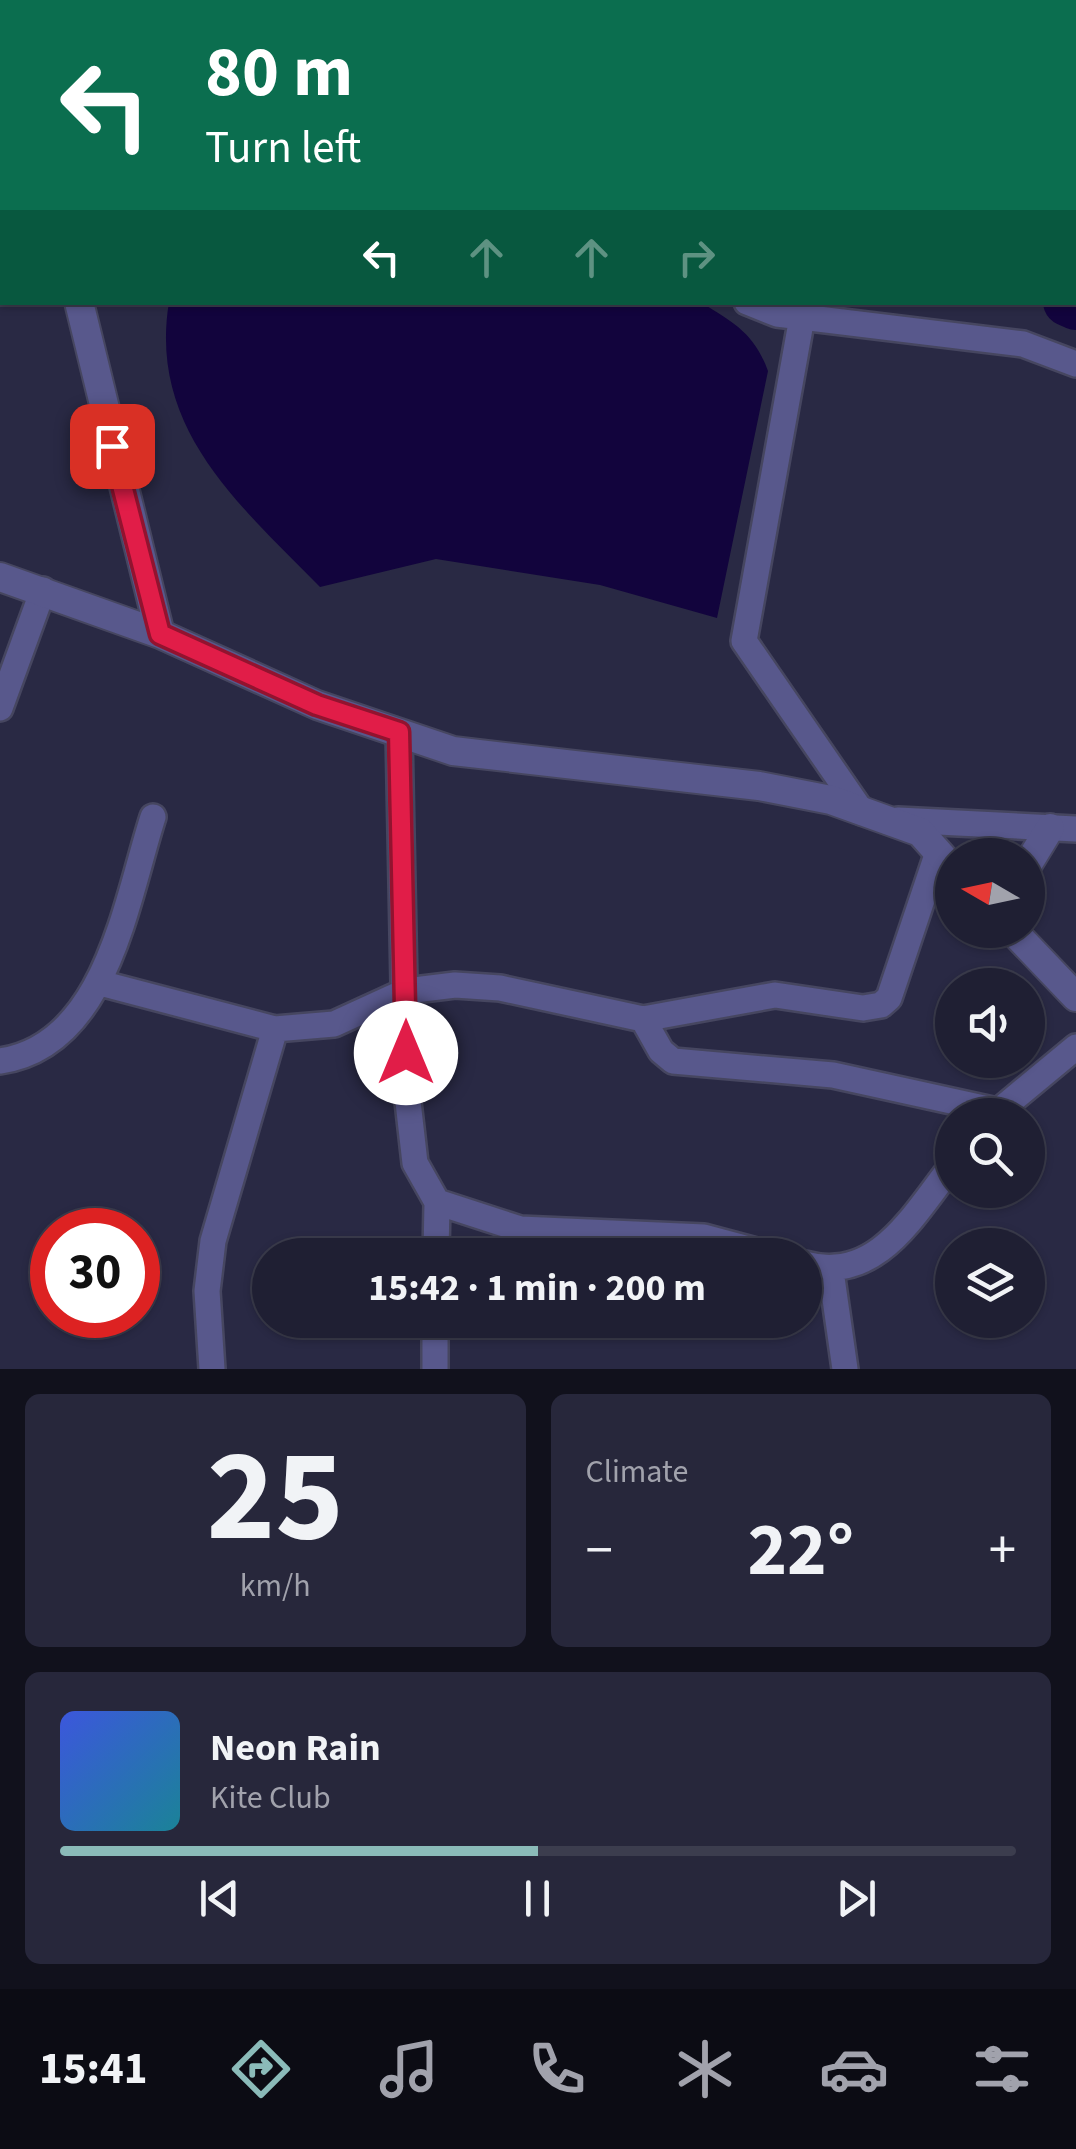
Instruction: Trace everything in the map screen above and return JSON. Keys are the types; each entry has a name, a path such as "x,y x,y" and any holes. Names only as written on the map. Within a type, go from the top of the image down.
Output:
{"street":[{"path":"80,305 160,634"},
{"path":"759,305 802,316 1023,344 1076,364"},
{"path":"802,316 744,641 872,815 1063,829"},
{"path":"0,577 160,634 317,705 453,751 759,786 872,815 920,832 935,849"},
{"path":"0,708 43,590"},
{"path":"399,732 406,1084 415,1163 437,1202 436,1238"},
{"path":"0,1061 36,1050 63,1027 100,983 153,817"},
{"path":"1045,847 1063,829"},
{"path":"100,983 275,1029 334,1024 406,991 455,985 500,988 643,1019 775,995 864,1008 880,1005 889,998 935,885"},
{"path":"1030,948 1076,997"},
{"path":"643,1019 661,1051 673,1060 833,1075 935,1099"},
{"path":"212,1369 207,1292 212,1241 275,1029"},
{"path":"1014,1098 1076,1048"},
{"path":"822,1269 831,1272 884,1252 935,1188"},
{"path":"437,1202 520,1229 708,1238"},
{"path":"831,1272 846,1369"},
{"path":"435,1338 435,1369"}],"shaded area":[{"path":"169,305 705,305 749,338 768,371 717,618 600,585 436,559 320,587 260,526 207,461 186,426 172,389 166,347"}],"route":[{"path":"112,446 160,634 317,705 399,732 406,1053"}]}
